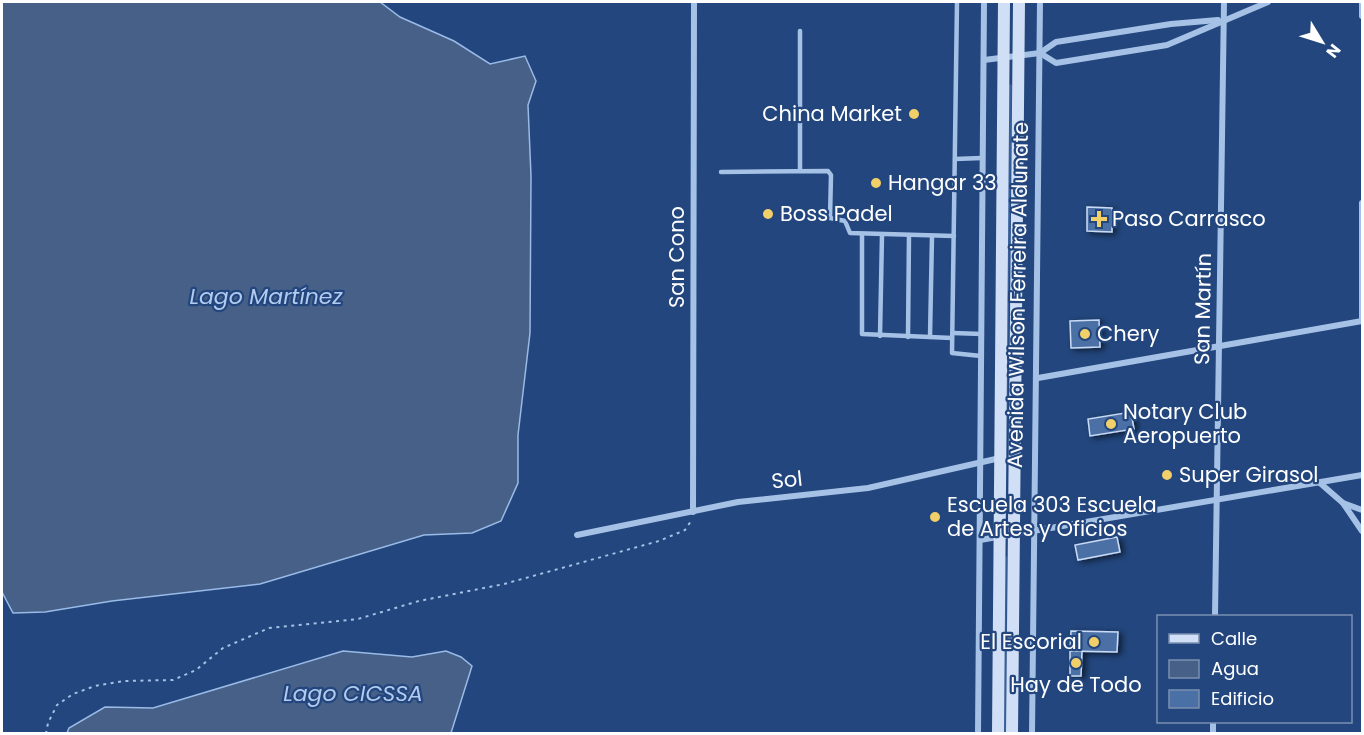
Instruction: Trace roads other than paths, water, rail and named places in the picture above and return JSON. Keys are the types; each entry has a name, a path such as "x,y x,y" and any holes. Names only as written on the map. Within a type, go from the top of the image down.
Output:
{"main road":[{"name":"Avenida Wilson Ferreira Aldunate","path":"998,734 1004,2"},
{"name":"Avenida Wilson Ferreira Aldunate","path":"1012,734 1019,2"}],"street":[{"name":"San Cono","path":"693,512 694,2"},
{"name":"Avenida Wilson Ferreira Aldunate","path":"978,734 984,2"},
{"name":"Avenida Wilson Ferreira Aldunate","path":"1032,734 1038,378 1040,2"},
{"name":"San Martín","path":"1215,615 1224,2"},
{"path":"1040,53 1056,63 1167,45 1268,2"},
{"path":"1362,2 1362,15"},
{"path":"984,60 1040,53 1056,42 1171,24 1224,20"},
{"path":"1038,378 1362,321 1362,203"},
{"name":"Sol","path":"577,535 738,502 868,488 981,460 1000,458"},
{"path":"980,540 1362,475"},
{"path":"1320,483 1343,503 1362,531"},
{"path":"1343,503 1362,510"}],"lane":[{"path":"957,2 954,355 981,357"},
{"path":"800,31 800,170"},
{"path":"955,159 982,158"},
{"path":"721,172 828,171 831,175 830,218 845,220 850,233 954,236"},
{"path":"862,235 862,334 908,337 982,334"},
{"path":"880,336 882,235"},
{"path":"908,337 909,236"},
{"path":"930,337 932,236"}],"water":[{"name":"Lago Martínez","path":"2,2 380,2 400,17 454,41 490,64 525,56 536,81 528,105 531,176 530,333 518,435 518,483 501,521 472,533 424,535 260,584 112,601 45,612 13,613 2,592"},
{"name":"Lago CICSSA","path":"343,651 412,657 446,651 461,657 472,666 451,733 67,733 69,728 105,707 153,708"}],"place":[{"name":"China Market","path":"914,114"},
{"name":"Hangar 33","path":"876,183"},
{"name":"Boss Padel","path":"768,214"},
{"name":"Paso Carrasco","path":"1099,219"},
{"name":"Chery","path":"1085,334"},
{"name":"Notary Club Aeropuerto","path":"1111,424"},
{"name":"Super Girasol","path":"1167,475"},
{"name":"Escuela 303 Escuela de Artes y Oficios","path":"935,517"},
{"name":"El Escorial","path":"1094,642"},
{"name":"Hay de Todo","path":"1076,663"}]}
